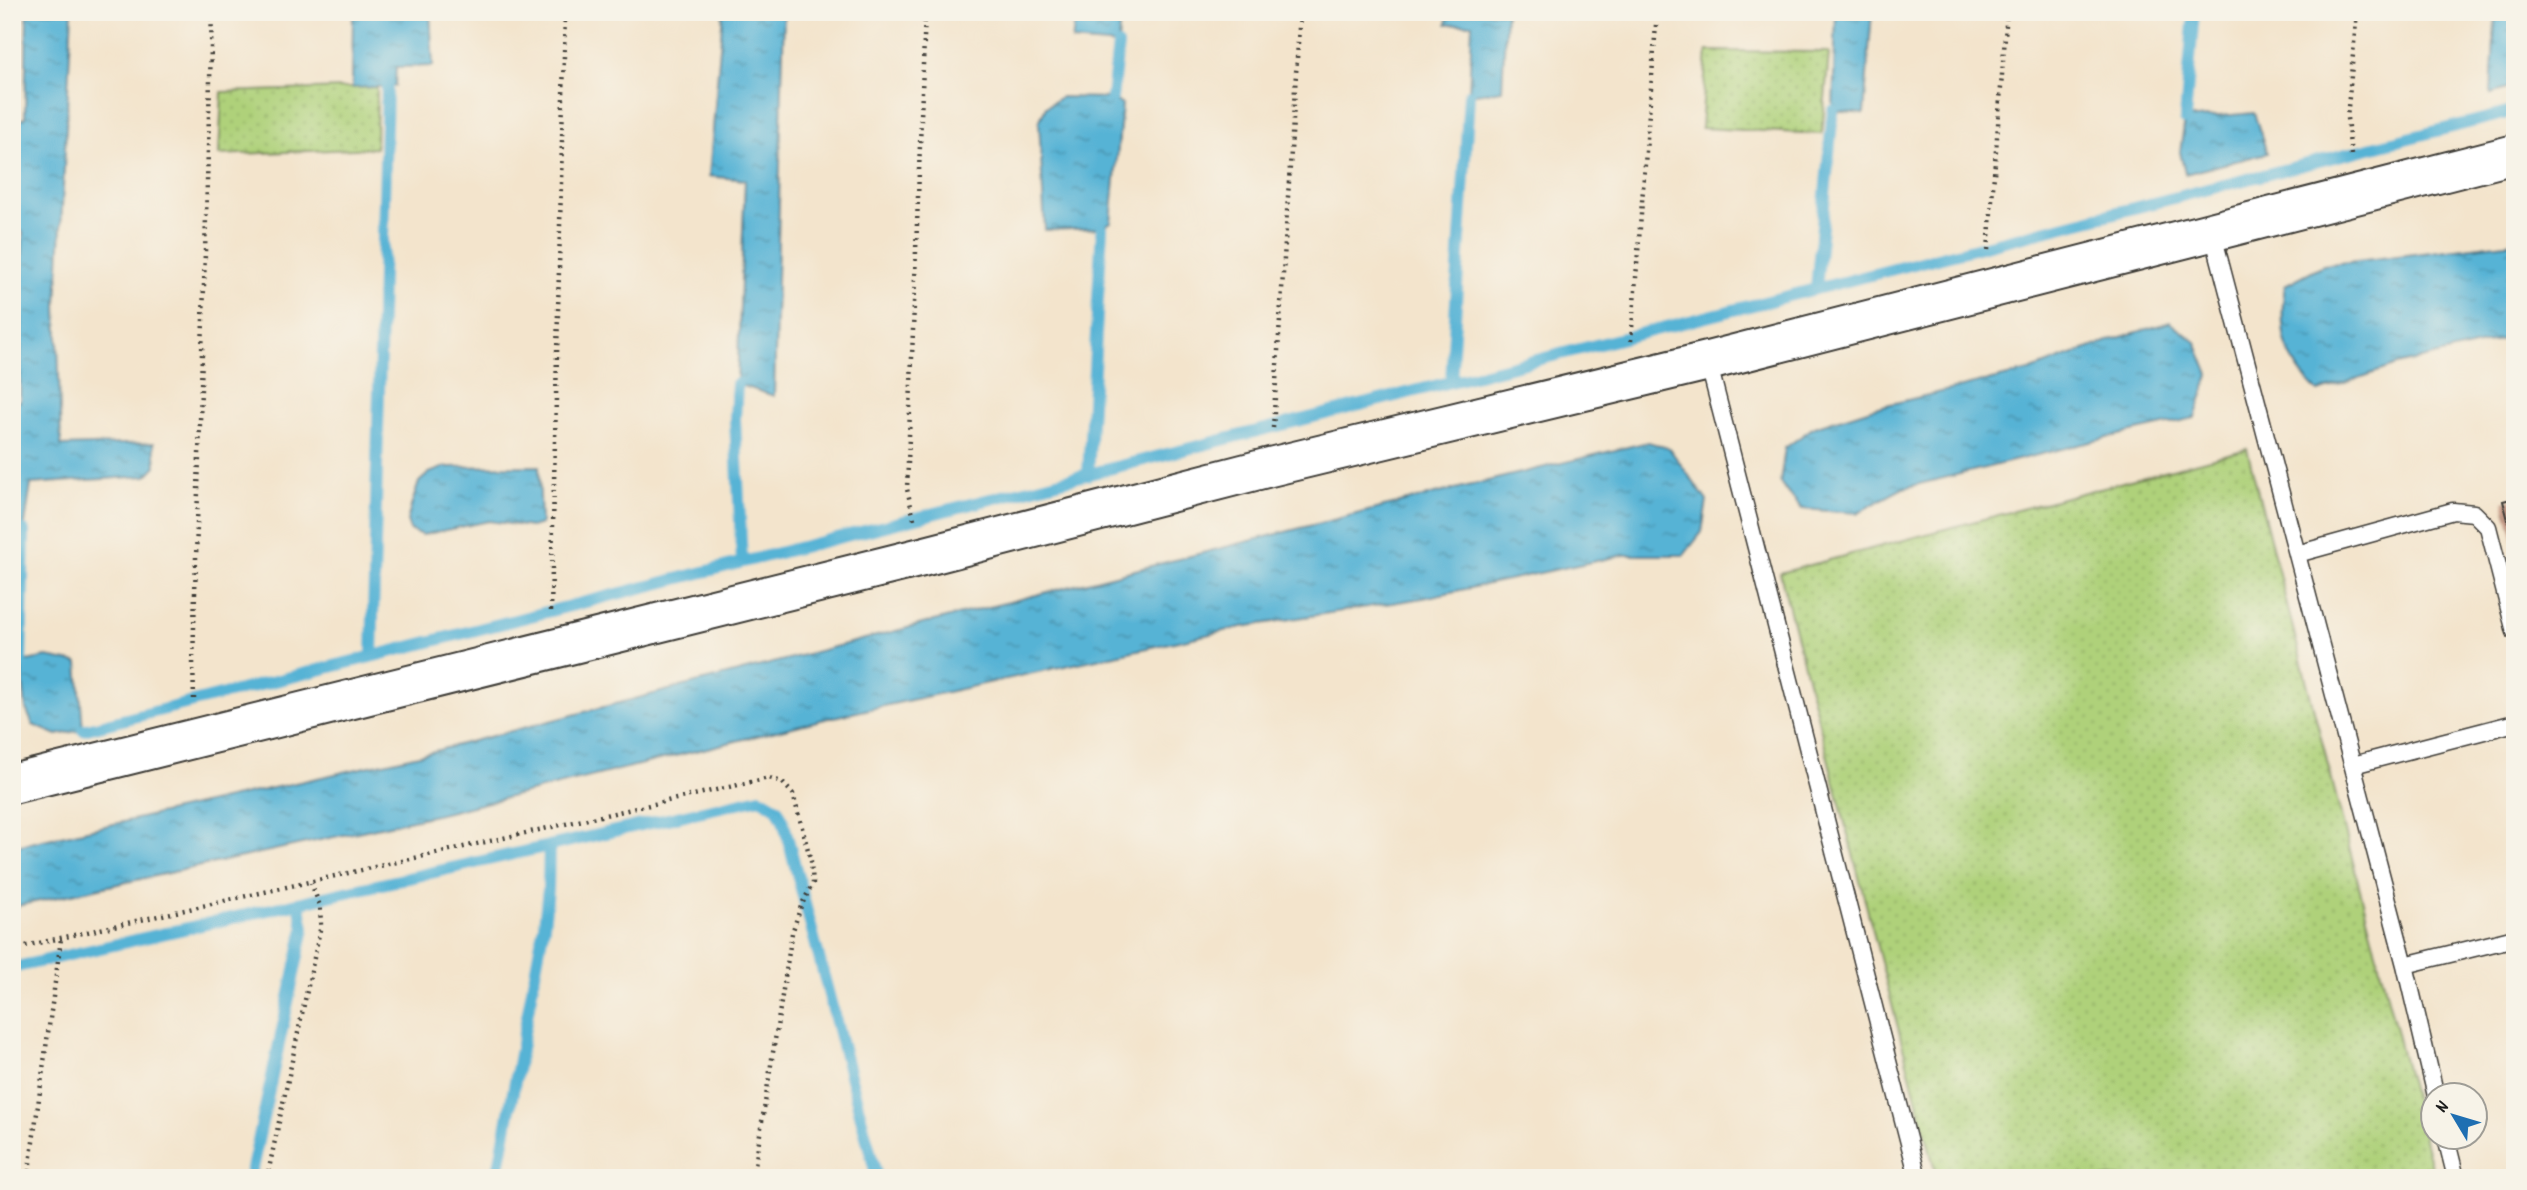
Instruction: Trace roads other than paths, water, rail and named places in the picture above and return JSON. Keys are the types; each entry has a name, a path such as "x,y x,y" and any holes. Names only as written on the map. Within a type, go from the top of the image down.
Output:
{"street":[{"path":"12,784 922,557 1270,467 1708,361 2515,154"}],"lane":[{"path":"2211,231 2406,965 2433,1082"},
{"path":"1708,361 1919,1178"},
{"path":"2297,554 2453,510 2474,513 2488,527 2515,632"},
{"path":"2353,765 2515,723"},
{"path":"2406,965 2515,938"},
{"path":"2450,1152 2456,1178"}],"water":[{"path":"27,12 72,12 57,305 61,446 154,443 156,466 146,476 31,484 24,531 12,535 12,400 20,402 23,232 12,224 12,122 25,118"},
{"path":"353,12 430,12 433,66 396,67 395,86 352,88"},
{"path":"723,12 784,12 774,396 737,384 745,180 709,176"},
{"path":"1076,12 1120,12 1118,45 1072,41"},
{"path":"1448,12 1506,12 1502,90 1469,95 1472,24 1447,24"},
{"path":"1836,12 1872,12 1864,114 1833,111"},
{"path":"2492,12 2515,12 2515,86 2491,94 2495,21"},
{"path":"1061,97 1112,98 1122,105 1111,222 1102,228 1045,230 1039,122 1046,107"},
{"path":"2254,113 2267,153 2185,174 2180,152 2185,119"},
{"path":"2515,242 2515,336 2397,365 2318,392 2291,356 2283,331 2285,285 2323,265"},
{"path":"2170,322 2196,342 2209,375 2195,418 1903,488 1857,513 1802,509 1780,483 1785,448 1814,427 1874,408 2029,371 2111,340"},
{"path":"1648,442 1669,448 1707,501 1702,532 1684,555 1624,555 1423,598 1242,627 829,718 440,814 12,907 12,847 419,755 957,615"},
{"path":"539,466 541,524 531,527 489,521 422,535 410,530 407,521 419,482 429,473 445,467"},
{"path":"47,657 78,663 83,730 57,735 33,725 26,709 21,662"}],"waterway":[{"path":"2185,119 2194,12"},
{"path":"1112,98 1118,45"},
{"path":"372,656 387,87"},
{"path":"1451,382 1469,95"},
{"path":"1816,289 1833,111"},
{"path":"83,730 2515,111"},
{"path":"1088,475 1102,228"},
{"path":"737,384 735,419 742,562"},
{"path":"21,662 24,531"},
{"path":"12,968 760,798 777,808 783,820 877,1178"},
{"path":"497,1178 544,925 549,846"},
{"path":"250,1178 304,928 299,903"}]}
